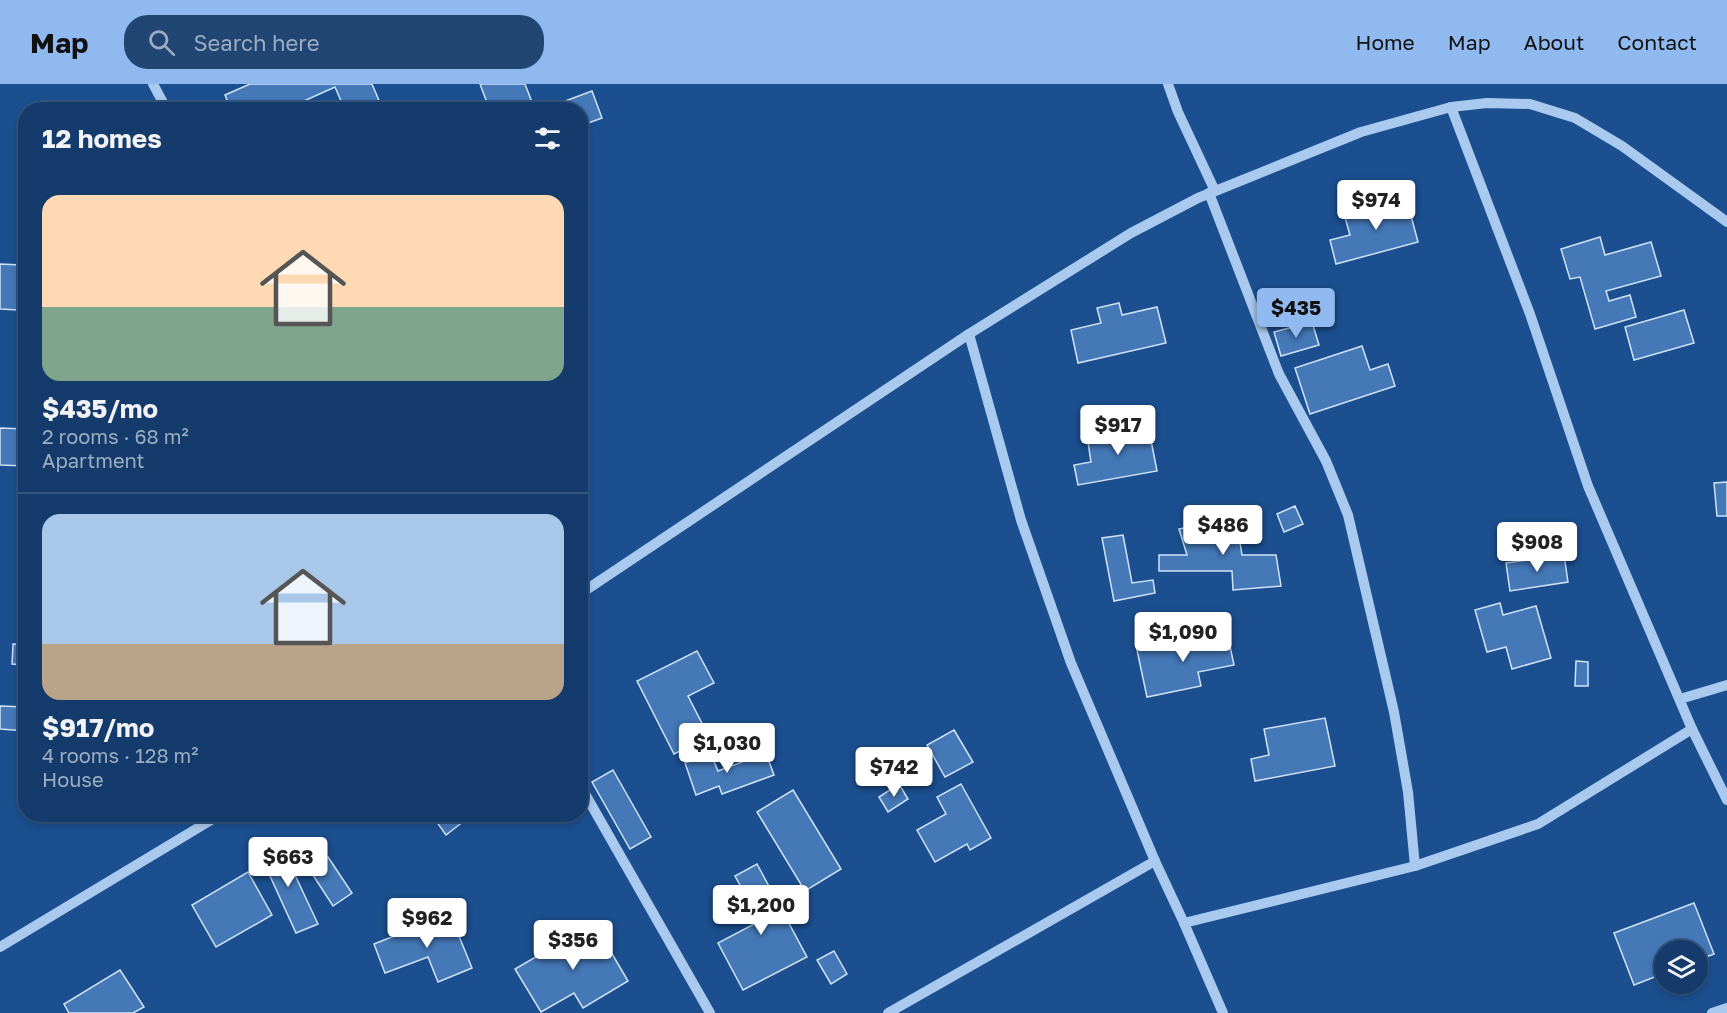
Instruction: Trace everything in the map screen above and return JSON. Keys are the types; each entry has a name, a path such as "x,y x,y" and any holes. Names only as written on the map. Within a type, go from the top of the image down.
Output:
{"street":[{"path":"153,84 163,102"},
{"path":"1168,84 1212,192 1279,374 1326,460 1348,515 1395,712 1408,792 1415,866"},
{"path":"588,589 969,334 1131,233 1212,192 1361,132 1451,107 1486,103 1530,104 1575,118 1622,146 1727,222"},
{"path":"1451,107 1530,314 1588,486 1692,729 1727,800"},
{"path":"969,334 1021,520 1071,663 1155,861 1223,1013"},
{"path":"1680,699 1727,685"},
{"path":"1184,923 1415,866 1538,824 1692,729"},
{"path":"588,799 710,1013"},
{"path":"0,947 208,822"},
{"path":"888,1013 1155,861"},
{"path":"1712,1013 1727,1008"}],"building":[{"path":"250,84 372,84 380,102 342,102 335,87 302,102 228,102 225,95"},
{"path":"480,84 525,84 532,102 487,102"},
{"path":"592,91 602,118 588,123 588,102 562,102"},
{"path":"1406,197 1418,242 1336,264 1330,240 1350,235 1344,214"},
{"path":"1600,237 1605,255 1651,242 1661,276 1606,291 1609,301 1630,295 1636,317 1595,329 1580,277 1570,279 1561,249"},
{"path":"0,264 18,265 18,310 0,309"},
{"path":"1119,303 1122,315 1157,307 1166,343 1078,363 1071,330 1101,323 1097,308"},
{"path":"1684,310 1694,343 1634,360 1625,327"},
{"path":"1312,322 1319,345 1281,356 1274,332"},
{"path":"1362,346 1370,370 1388,364 1395,386 1310,414 1295,368"},
{"path":"1148,425 1157,471 1078,485 1074,465 1091,462 1087,436"},
{"path":"0,428 18,429 18,466 0,465"},
{"path":"1727,482 1727,516 1717,516 1714,483"},
{"path":"1295,506 1303,524 1284,532 1277,514"},
{"path":"1236,517 1242,555 1276,555 1281,586 1233,590 1232,571 1159,571 1159,555 1187,555 1179,529"},
{"path":"1123,535 1132,583 1153,580 1155,593 1114,601 1102,538"},
{"path":"1564,555 1568,582 1510,591 1506,563"},
{"path":"1500,603 1503,615 1536,606 1551,658 1512,669 1506,647 1487,652 1475,610"},
{"path":"1227,632 1234,665 1198,672 1201,686 1147,697 1137,650"},
{"path":"13,644 18,644 18,664 12,664"},
{"path":"697,651 714,683 688,696 709,737 674,754 637,681"},
{"path":"1576,661 1588,662 1588,686 1575,686"},
{"path":"0,706 18,707 18,730 0,729"},
{"path":"1325,718 1335,766 1255,781 1251,759 1269,755 1264,729"},
{"path":"954,730 973,762 945,777 927,745"},
{"path":"766,753 774,775 722,794 719,786 696,795 685,763 711,754 718,771"},
{"path":"613,770 651,837 630,849 592,782"},
{"path":"899,784 908,799 888,812 879,797"},
{"path":"961,784 991,838 970,850 967,844 935,862 917,830 946,814 937,797"},
{"path":"793,790 841,869 805,891 757,812"},
{"path":"437,822 463,822 446,835"},
{"path":"280,843 318,924 296,933 259,852"},
{"path":"328,857 352,893 333,906 309,869"},
{"path":"757,864 807,957 743,990 718,943 760,921 735,876"},
{"path":"248,872 272,915 216,947 192,905"},
{"path":"1694,903 1714,954 1708,956 1708,940 1654,940 1654,977 1634,985 1614,933"},
{"path":"450,914 472,968 438,982 428,957 385,973 374,944"},
{"path":"594,923 628,981 583,1008 574,993 541,1012 515,969"},
{"path":"834,951 847,974 831,984 817,960"},
{"path":"120,970 144,1007 133,1013 69,1013 64,1004"}]}
